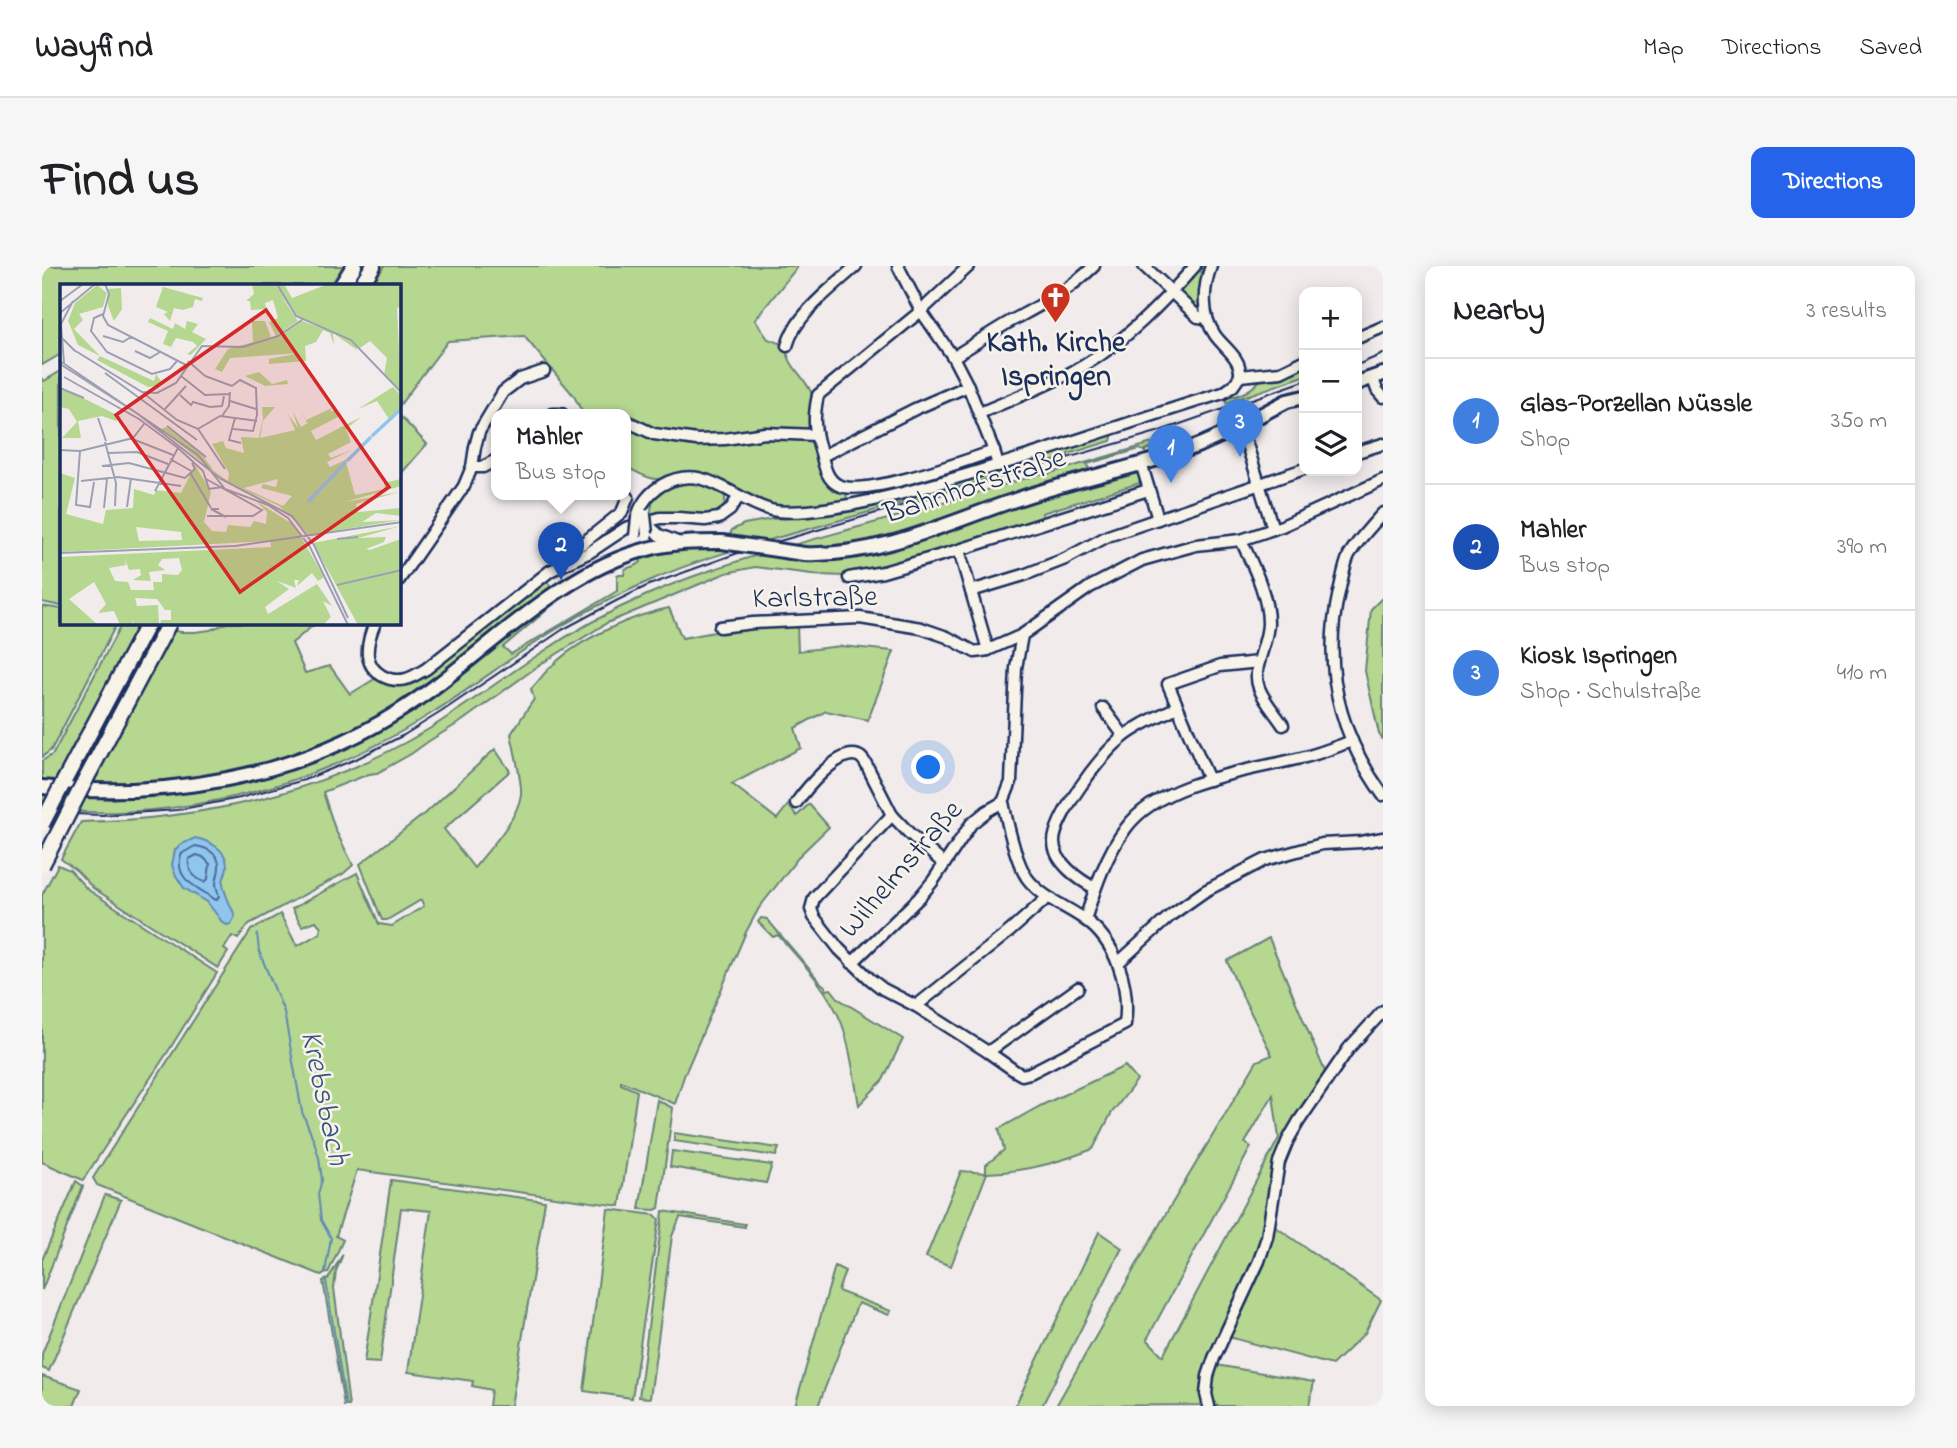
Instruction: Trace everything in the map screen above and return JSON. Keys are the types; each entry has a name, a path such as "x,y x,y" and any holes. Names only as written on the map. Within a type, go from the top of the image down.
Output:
{"highway":[{"path":"343,284 354,266"},
{"path":"362,284 373,266"},
{"path":"42,824 147,625"},
{"path":"42,865 168,625"}],"main road":[{"name":"Bahnhofstraße","path":"42,787 129,791 191,786 244,776 321,751 402,710 566,586 604,565 634,553 680,543 722,542 804,554 845,553 888,544 1019,498 1186,450 1287,401 1299,398"}],"street":[{"path":"787,346 798,323 856,266"},
{"path":"898,266 921,311 953,357 968,386 998,466"},
{"path":"969,266 921,311 818,395 815,411 816,435 829,479 839,486 862,488 925,474 994,450"},
{"path":"953,357 1012,320 1045,304 1076,283 1094,266"},
{"path":"1144,266 1198,317 1207,318"},
{"path":"980,413 1082,367 1104,352 1135,327 1195,266"},
{"path":"649,548 651,533 640,508 655,489 675,480 696,477 709,480 771,510 809,510 897,495 998,466 1223,393 1233,386 1240,376 1240,367 1214,334 1207,318 1206,285 1211,266"},
{"path":"1362,336 1382,328"},
{"path":"1240,376 1281,372 1299,363"},
{"path":"493,409 503,392 520,379 544,371"},
{"path":"1378,376 1377,390 1383,397"},
{"path":"822,456 915,409 968,386"},
{"path":"401,577 458,497 472,467 480,432 491,413"},
{"path":"631,423 654,434 697,440 765,433 816,435"},
{"path":"1241,425 1273,528"},
{"path":"1362,450 1383,444"},
{"path":"472,467 484,467 491,463"},
{"path":"1140,463 1158,519"},
{"path":"971,591 1065,559 1108,536 1299,471"},
{"path":"959,550 988,650 1023,635 1090,587 1142,560 1196,545 1241,540 1383,480"},
{"path":"849,578 883,572 959,550 1148,490"},
{"path":"375,625 368,655 372,665 379,674 391,680 410,678 550,571 590,552 626,528 665,518 719,518 730,510 739,496"},
{"path":"567,563 563,555 582,544 622,512 627,500"},
{"path":"1383,513 1349,557 1335,608 1333,665 1334,685 1352,741 1367,773 1383,795"},
{"path":"634,553 635,537 643,518"},
{"path":"651,533 680,543"},
{"path":"1241,540 1258,577 1267,610 1266,641 1257,678 1259,689 1283,725"},
{"name":"Karlstraße","path":"720,627 860,618 921,628 947,636 975,652 988,650"},
{"name":"Wilhelmstraße","path":"852,963 919,898 971,824 1003,802 1011,782 1016,668 1023,635"},
{"path":"1209,780 1168,684 1220,666 1259,662"},
{"path":"1095,888 1059,859 1054,841 1056,828 1089,774 1110,747 1124,736 1177,707"},
{"path":"1103,708 1124,736"},
{"path":"1085,920 1095,888 1127,826 1167,794 1209,780 1310,756 1352,741"},
{"path":"796,803 811,783 832,765 849,755 861,757 892,815 908,833 944,864"},
{"path":"892,815 814,898 811,909 822,928 852,963 883,989 916,1006 1022,1075 1125,1024 1126,1000 1118,963 1104,941 1085,920 1047,898 1027,877 1011,835 1003,802"},
{"path":"1118,963 1171,915 1205,891 1258,864 1322,844 1383,838"},
{"path":"916,1006 1047,898"},
{"path":"989,1052 1078,988"},
{"path":"1209,1406 1206,1394 1208,1376 1267,1237 1279,1162 1288,1140 1349,1048 1383,1011"}],"green space":[{"path":"42,266 343,266 332,284 60,284 60,355 42,365"},
{"path":"384,266 798,266 755,320 768,339 785,345 789,359 811,392 813,400 810,423 814,447 824,470 838,487 847,492 846,502 798,507 774,506 751,498 710,477 686,474 657,479 631,469 631,409 580,409 574,396 524,336 448,341 401,403 401,284 373,284"},
{"path":"1200,266 1207,266 1201,283 1199,311 1179,292"},
{"path":"1299,368 1299,378 1226,403 1225,399 1244,392 1260,380 1279,379"},
{"path":"60,372 60,606 42,602 42,379 44,381"},
{"path":"401,417 427,444 401,474"},
{"path":"1109,435 1112,437 1111,441 1068,454 1068,457 746,547 649,581 555,630 446,704 396,734 321,770 242,795 161,809 110,812 42,810 42,793 110,799 180,792 251,779 440,689 542,610 547,610 503,647 511,654 617,591 617,575 624,575 625,569 641,562 640,558 681,548 723,549 732,530 744,524 902,499"},
{"path":"1153,443 1154,447 1145,452 1140,449 1087,464 1089,467 1082,475 873,544 810,550 792,545"},
{"path":"1135,470 1143,482 1042,513 1043,520 887,568 844,576 755,567 726,573 607,623 541,664 411,754 377,773 323,792 335,829 353,865 343,874 249,924 238,939 232,936 224,949 228,952 218,968 93,888 61,859 81,822 127,820 217,808 261,799 346,771 429,729 551,646 606,614 699,574 792,545 788,558 808,561 808,558 833,557 879,549 1124,471"},
{"path":"690,481 702,483 724,493 725,502 722,508 708,514 670,513 651,516 653,501 657,495 675,484"},
{"path":"547,582 552,587 446,672 380,719 310,752 252,769 188,783 132,787 42,784 42,761 53,754 121,625 144,625 195,632 222,625 314,625 292,643 305,673 330,666 350,694 378,677 390,685 411,684 444,662"},
{"path":"1383,597 1383,740 1379,734 1365,671 1371,609"},
{"path":"42,606 60,609 60,625 116,625 51,750 42,757"},
{"path":"669,608 682,638 720,631 797,625 798,651 841,646 894,651 868,720 826,711 795,728 801,748 732,784 777,819 788,805 797,816 809,804 829,827 801,854 759,908 684,1076 675,1104 621,1081 621,1084 637,1091 620,1206 357,1170 336,1236 343,1240 328,1273 321,1275 97,1185 93,1178 251,930 280,914 297,946 320,933 321,927 316,921 302,926 292,909 357,873 379,924 392,926 424,906 421,900 387,920 382,920 360,864 428,811 495,749 510,771 444,829 474,868 502,833 519,804 520,782 511,734 534,699 531,689 565,655 592,637 624,622"},
{"path":"58,865 70,870 87,889 217,973 83,1180 42,1162 42,895"},
{"path":"761,918 767,919 826,990 831,989 839,999 903,1039 883,1080 859,1105 848,1043 836,1011 814,976 796,955 778,935 773,937 758,922"},
{"path":"1269,938 1326,1074 1283,1144 1260,1250 1222,1334 1205,1405 1056,1406 1257,1061 1272,1055 1227,961","holes":["1273,1095 1279,1138 1163,1356 1147,1339 1251,1147 1245,1143"]},
{"path":"1125,1066 1137,1080 1111,1114 1093,1149 1041,1166 987,1173 951,1266 926,1257 961,1171 986,1173 986,1165 1004,1150 999,1129 1042,1105"},
{"path":"657,1100 673,1108 659,1208 639,1209"},
{"path":"674,1133 779,1148 776,1156 674,1141"},
{"path":"672,1151 772,1165 766,1183 670,1167"},
{"path":"391,1180 545,1201 511,1406 489,1406 491,1390 472,1386 473,1381 408,1372 431,1211 401,1208 380,1363 364,1362"},
{"path":"76,1181 83,1186 42,1290 42,1260"},
{"path":"105,1195 121,1200 49,1371 42,1368 42,1354"},
{"path":"608,1209 655,1215 659,1219 632,1398 584,1391"},
{"path":"663,1211 745,1224 745,1227 680,1217 672,1236 650,1398 639,1397"},
{"path":"1273,1225 1381,1300 1365,1333 1332,1365 1229,1337"},
{"path":"1099,1232 1122,1248 1042,1406 1015,1406"},
{"path":"343,1254 336,1271 334,1288 349,1406 344,1406 323,1281 328,1279"},
{"path":"835,1266 845,1271 838,1291 891,1311 889,1315 858,1303 818,1406 795,1406"},
{"path":"1216,1365 1314,1382 1309,1406 1214,1406 1212,1380"},
{"path":"42,1376 81,1389 74,1406 42,1406"}],"water":[{"path":"195,838 206,841 221,850 224,855 227,868 223,883 235,916 231,924 223,923 207,902 184,888 175,874 172,865 175,850"}],"waterway":[{"name":"Krebsbach","path":"257,934 259,951 284,1012 302,1112 319,1158 322,1180 318,1194 321,1220 331,1238 325,1272"},
{"path":"326,1281 346,1406"}],"railway":[{"path":"1362,363 1383,354"},
{"path":"42,813 102,815 177,810 240,798 304,780 356,759 404,735 562,630 649,585 738,553 1157,432 1299,383"}],"place":[{"name":"Kath. Kirche Ispringen","path":"1056,325"},
{"name":"Kiosk Ispringen","path":"1240,457"},
{"name":"Glas-Porzellan Nüssle","path":"1171,483"},
{"name":"Mahler","path":"561,580"}]}
